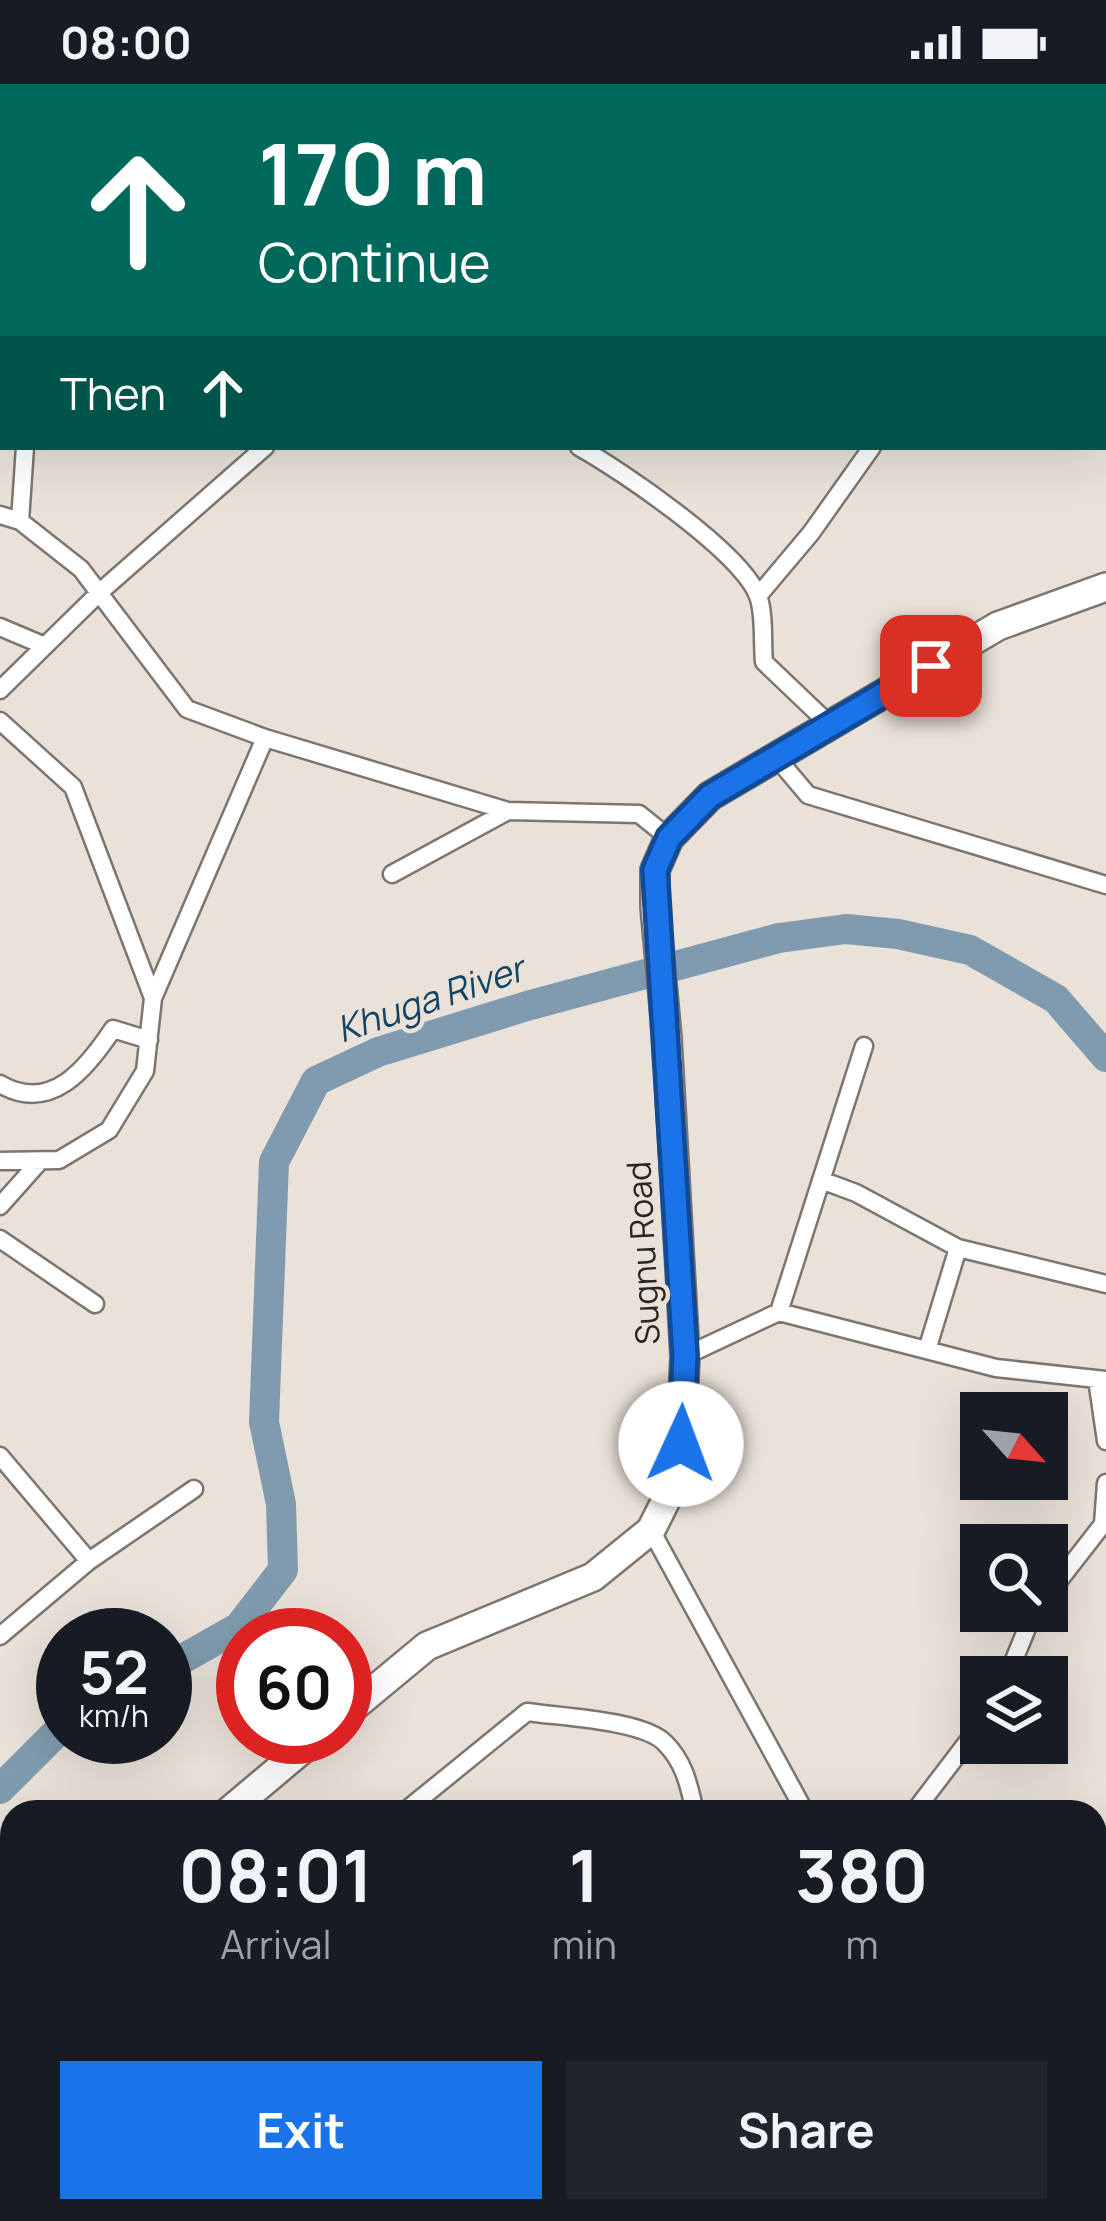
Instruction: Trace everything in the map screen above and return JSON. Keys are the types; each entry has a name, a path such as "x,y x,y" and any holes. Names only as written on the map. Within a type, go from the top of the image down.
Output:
{"main road":[{"path":"669,838 710,796 998,626 1106,587"},
{"name":"Sugnu Road","path":"372,1692 427,1646 593,1577 651,1530 668,1496 681,1444 685,1356 655,907 655,870 669,838"},
{"path":"242,1800 285,1764"}],"street":[{"path":"20,521 25,450"},
{"path":"0,690 100,592 262,450"},
{"path":"584,450 671,508 728,557 758,596 764,662 830,725"},
{"path":"758,596 811,533 870,450"},
{"path":"0,515 20,521 80,569 188,709 265,738 508,812 639,814 669,838"},
{"path":"0,627 45,646"},
{"path":"0,721 73,787 153,998"},
{"path":"0,1161 59,1160 109,1130 145,1071 153,998 265,738"},
{"path":"776,757 808,795 1106,885"},
{"path":"392,874 508,812"},
{"path":"0,1084 33,1096 50,1094 89,1065 113,1029 148,1040"},
{"path":"779,1312 864,1046"},
{"path":"0,1205 40,1161"},
{"path":"821,1180 856,1193 958,1248 1106,1284"},
{"path":"0,1239 95,1304"},
{"path":"927,1350 958,1248"},
{"path":"685,1356 779,1312 996,1368 1101,1380 1106,1441"},
{"path":"4,1468 89,1561"},
{"path":"1068,1569 1102,1524 1106,1483"},
{"path":"0,1636 89,1561 194,1489"},
{"path":"651,1530 798,1800"},
{"path":"419,1800 527,1712 639,1730 663,1739 686,1771 692,1800"},
{"path":"923,1800 960,1752"}],"waterway":[{"name":"Khuga River","path":"192,1654 239,1627 283,1570 281,1504 264,1422 274,1162 316,1081 378,1052 527,1006 779,938 846,929 898,934 970,950 1056,999 1106,1057"},
{"name":"Khuga River","path":"0,1789 36,1753"}],"route":[{"path":"681,1444 685,1356 655,907 660,854 669,838 710,796 931,666"}]}
